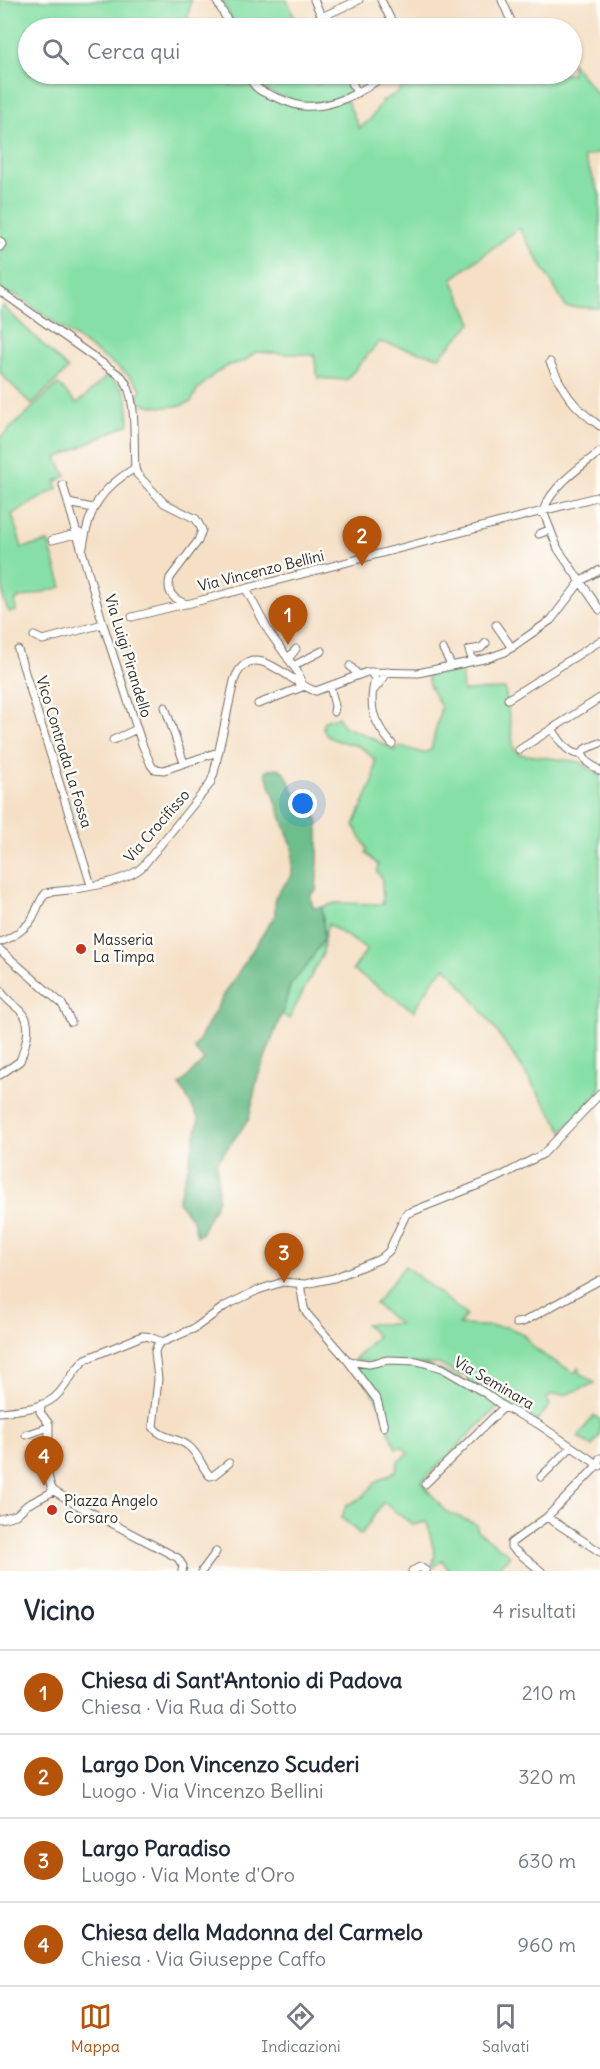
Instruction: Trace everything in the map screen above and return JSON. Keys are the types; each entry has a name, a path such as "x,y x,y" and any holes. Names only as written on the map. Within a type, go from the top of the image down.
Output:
{"street":[{"path":"216,0 226,18"},
{"path":"314,0 322,17 359,0"},
{"path":"381,0 390,18"},
{"path":"502,0 510,18"},
{"path":"253,84 262,92 300,106 329,103 357,93 370,84"},
{"path":"353,84 357,93"},
{"path":"0,241 2,244 0,247"},
{"path":"0,291 122,377 128,384 133,418 135,468 113,482 93,508 81,533"},
{"path":"550,362 571,403 600,426"},
{"path":"600,452 563,483 550,497 543,511 558,549 600,610"},
{"name":"Via Vincenzo Bellini","path":"135,468 141,479 164,503 192,516 202,530 198,541 168,584 174,599 187,604 600,496"},
{"path":"63,485 81,533"},
{"path":"68,503 93,508"},
{"path":"539,534 549,530"},
{"path":"52,540 81,533"},
{"name":"Via Luigi Pirandello","path":"81,533 82,550 148,759 154,768 164,770 218,752"},
{"path":"218,752 236,673 243,666 258,662 270,664 316,691 371,672 418,674 496,655 512,648 552,620 581,581 600,570"},
{"path":"246,589 269,632 304,685"},
{"path":"132,617 187,604"},
{"path":"34,636 43,640 104,624"},
{"path":"496,625 512,648"},
{"path":"508,699 600,642"},
{"path":"473,661 469,650 481,648 486,643"},
{"path":"288,659 296,649"},
{"name":"Vico Contrada La Fossa","path":"18,650 92,885"},
{"path":"443,650 451,665"},
{"path":"293,666 322,651"},
{"path":"350,666 358,675"},
{"path":"371,672 375,679 371,694 375,717 392,744"},
{"path":"371,694 388,672"},
{"path":"258,704 304,685"},
{"path":"330,686 335,706 334,712"},
{"path":"519,750 600,698"},
{"path":"165,707 184,763"},
{"path":"113,740 137,729"},
{"path":"552,729 563,745 577,755 582,754"},
{"path":"582,754 585,749 600,743"},
{"name":"Via Crocifisso","path":"0,942 8,939 30,922 43,895 92,885 138,871 210,784 218,752"},
{"path":"582,754 587,762 600,771"},
{"path":"0,950 62,1004 71,1022"},
{"path":"0,990 7,1000 24,1015 28,1026 27,1039 20,1061 0,1075"},
{"path":"229,1463 210,1476 200,1459 187,1445 166,1437 153,1427 158,1379 155,1352 161,1342 195,1329 225,1305 270,1286 283,1282 315,1283 334,1278 380,1259 389,1251 406,1214 501,1176 543,1154 600,1094"},
{"path":"516,1323 523,1322 600,1280"},
{"path":"300,1284 307,1314 348,1361 377,1400 384,1427"},
{"path":"0,1412 42,1404 57,1396 79,1365 86,1359 142,1336 149,1335 161,1342"},
{"name":"Via Seminara","path":"348,1361 369,1364 395,1360 428,1363 463,1379 504,1407 538,1424 571,1447 599,1462"},
{"path":"42,1404 40,1412 47,1420 49,1427 45,1463 54,1491 178,1558 182,1571"},
{"path":"425,1484 504,1407"},
{"path":"26,1435 49,1427"},
{"path":"541,1477 571,1447"},
{"path":"541,1571 511,1547 511,1543 547,1517 599,1462"},
{"path":"0,1519 16,1515 27,1505 54,1491"},
{"path":"547,1517 600,1552"},
{"path":"202,1571 216,1552"},
{"path":"412,1571 420,1567 426,1571"}],"green space":[{"path":"0,0 191,0 188,18 18,18 18,84 251,86 262,96 299,107 347,100 359,128 370,120 382,101 397,93 405,84 582,84 582,76 600,98 600,152 584,157 600,195 600,308 566,307 519,228 452,279 472,323 439,357 379,342 346,380 318,378 314,355 255,352 245,361 229,365 214,374 197,390 191,402 164,407 137,402 141,388 127,374 16,295 11,293 8,295 0,288"},
{"path":"221,0 287,0 295,18 231,18"},
{"path":"257,84 350,84 354,92 329,102 302,104 264,90"},
{"path":"3,306 68,369 32,405 0,373 0,309"},
{"path":"107,376 124,391 129,424 57,458 66,476 55,482 58,488 12,514 22,548 48,542 62,587 17,599 16,611 9,612 4,601 0,551 0,438 58,384 77,404"},
{"path":"461,668 463,691 505,689 514,749 519,754 580,762 600,775 600,1090 563,1131 493,1026 446,967 433,980 414,1011 353,970 367,949 328,924 324,938 322,907 335,903 383,904 382,878 377,872 378,865 366,853 367,849 354,825 374,779 375,760 356,745 329,737 323,728 324,721 338,717 343,726 396,751 400,746 423,753 431,750 441,707 429,685 427,675"},
{"path":"277,768 282,770 287,777 293,790 299,796 299,801 312,805 318,823 316,891 311,894 311,902 314,908 322,907 324,938 306,967 290,985 285,1005 257,1079 249,1119 217,1162 218,1199 201,1234 197,1236 193,1220 178,1201 199,1119 180,1085 204,1060 194,1049 224,995 275,915 275,897 292,875 293,849 265,771"},
{"path":"324,938 323,953 289,1019 282,1014 290,985 306,967"},
{"path":"405,1266 466,1315 459,1325 508,1327 523,1334 533,1347 548,1358 575,1373 579,1367 581,1374 595,1383 568,1394 550,1395 547,1400 550,1405 537,1421 507,1406 507,1402 505,1404 467,1380 464,1374 461,1376 439,1364 354,1360 377,1336 365,1324 399,1324 375,1304"},
{"path":"389,1362 415,1363 440,1370 461,1380 500,1405 421,1482 445,1511 476,1524 478,1531 510,1555 496,1571 449,1571 442,1560 430,1570 435,1556 427,1522 413,1525 383,1502 361,1535 342,1518 346,1505 362,1498 377,1481 397,1469 398,1462 408,1453 403,1447 396,1448 379,1402 353,1364 369,1368"},
{"path":"594,1415 600,1420 600,1435 592,1446 578,1437"}],"place":[{"name":"Largo Don Vincenzo Scuderi","path":"362,566"},
{"name":"Chiesa di Sant'Antonio di Padova","path":"288,645"},
{"name":"Masseria La Timpa","path":"81,949"},
{"name":"Largo Paradiso","path":"284,1283"},
{"name":"Chiesa della Madonna del Carmelo","path":"44,1486"},
{"name":"Piazza Angelo Corsaro","path":"52,1510"}]}
